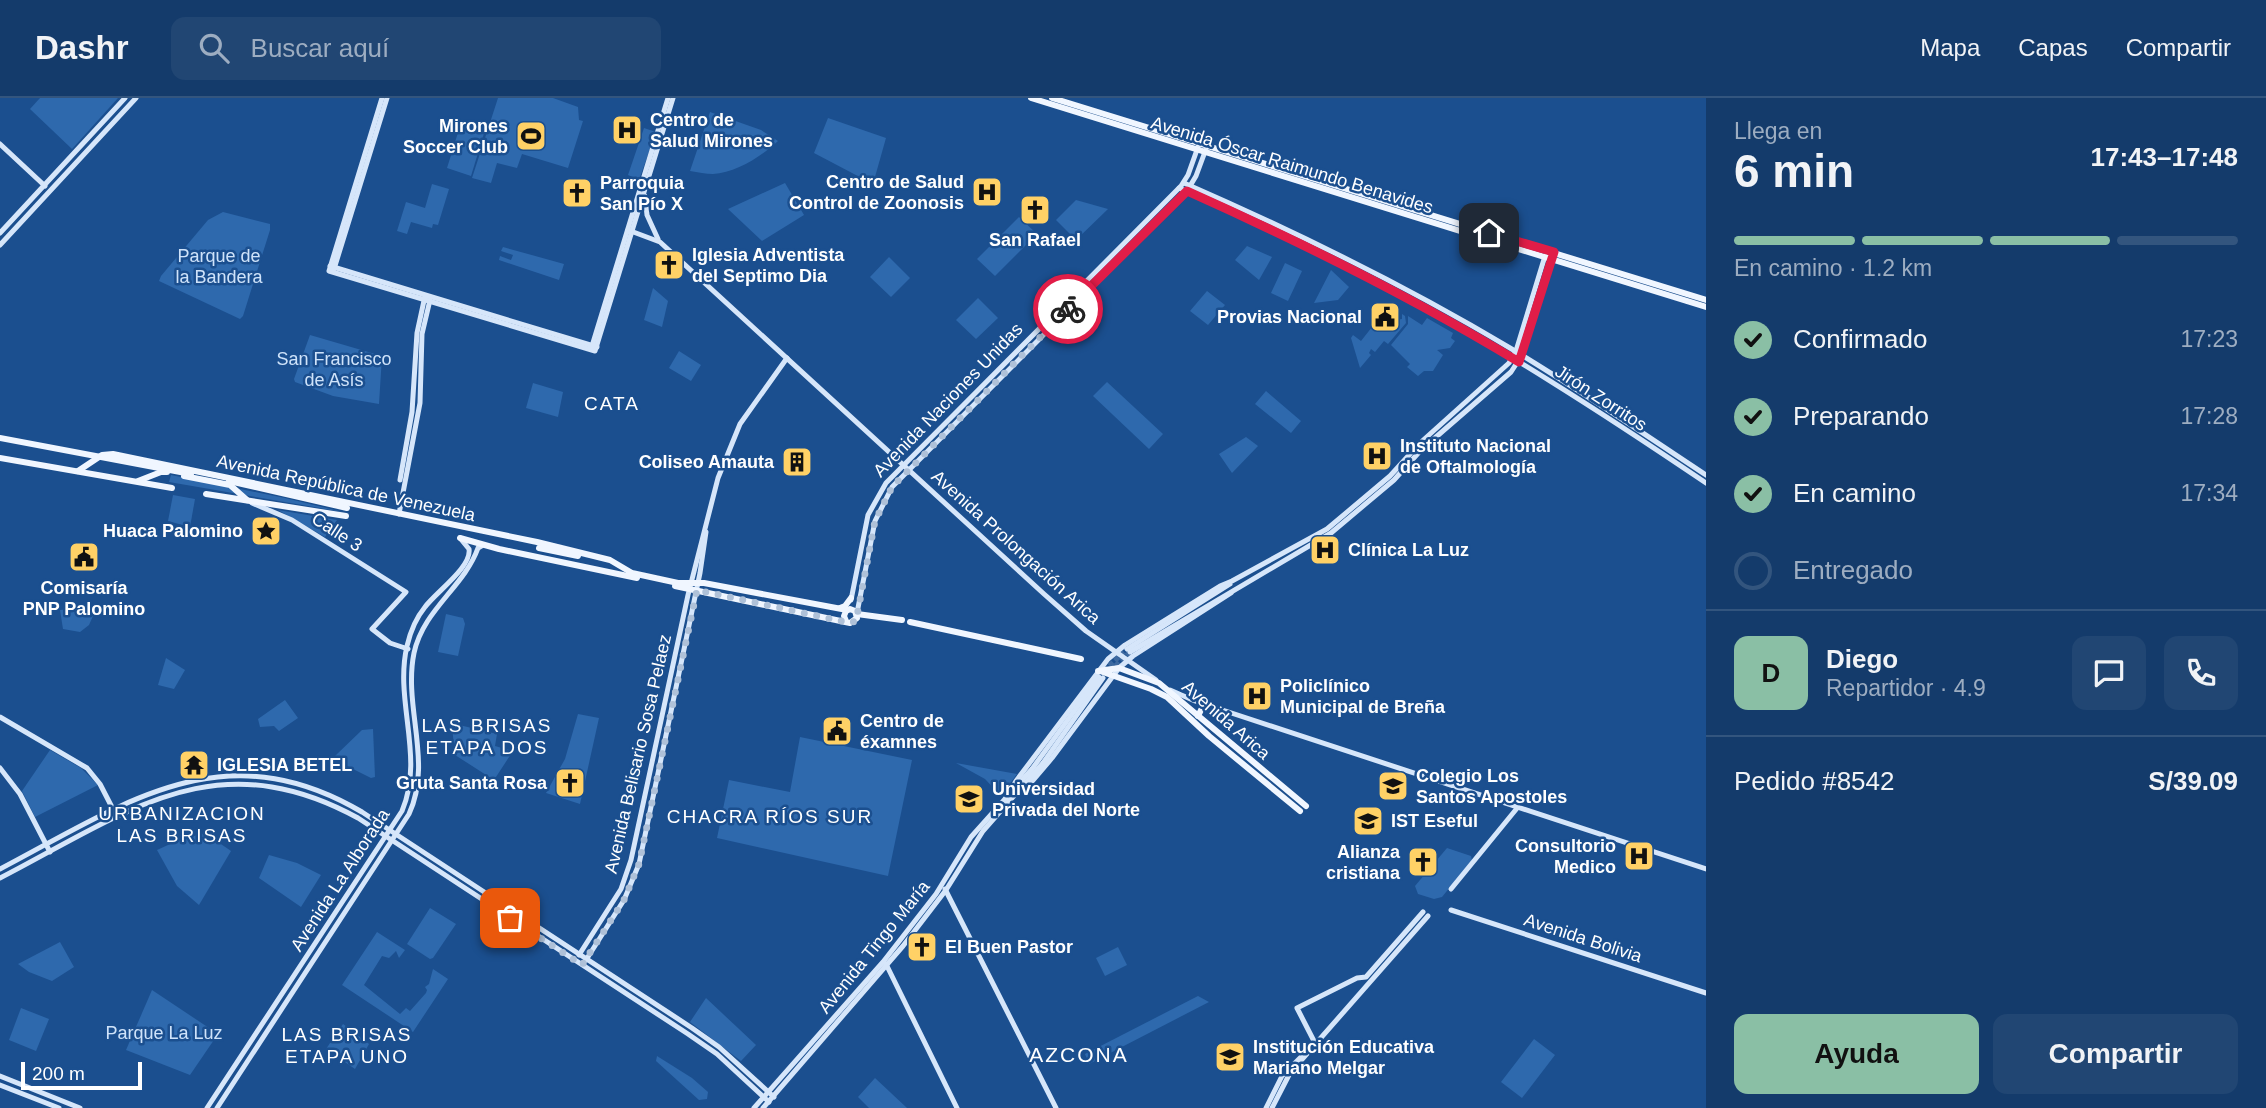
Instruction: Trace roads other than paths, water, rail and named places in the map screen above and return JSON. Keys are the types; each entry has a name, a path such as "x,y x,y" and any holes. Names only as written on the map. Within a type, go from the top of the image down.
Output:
{"main road":[{"path":"0,233 125,98"},
{"path":"0,245 136,98"},
{"path":"384,98 332,269 594,348 671,98"},
{"path":"630,230 646,187 671,98"},
{"name":"Avenida Óscar Raimundo Benavides","path":"1031,98 1706,300"},
{"name":"Avenida Óscar Raimundo Benavides","path":"1052,98 1202,148"},
{"path":"0,144 50,191"},
{"name":"Avenida Naciones Unidas","path":"848,610 866,525 875,499 896,470 1181,186 1202,148"},
{"name":"Avenida Naciones Unidas","path":"857,613 873,531 892,487 1189,189 1202,148"},
{"name":"Jirón Zorritos","path":"1181,186 1303,236 1519,353 1705,477"},
{"path":"646,187 647,215 660,242"},
{"name":"Jirón Zorritos","path":"1189,189 1405,295 1705,477"},
{"name":"Avenida Prolongación Arica","path":"630,230 660,242 1044,594 1124,664 1159,683"},
{"name":"Avenida Óscar Raimundo Benavides","path":"1549,254 1706,307"},
{"name":"Avenida Tingo María","path":"1232,582 1128,650 1240,586 1310,542 1390,476 1417,446 1516,360 1549,254"},
{"path":"399,514 417,423 418,379 427,298"},
{"path":"694,586 700,542 706,529 718,478 734,437 757,398 787,358"},
{"path":"400,480 418,379"},
{"name":"Avenida República de Venezuela","path":"0,438 224,480 347,508"},
{"path":"891,453 895,459 896,470"},
{"name":"Avenida República de Venezuela","path":"97,458 113,454 589,555 610,560 632,573 846,621"},
{"path":"82,455 93,474"},
{"path":"0,458 171,488 164,480 171,473"},
{"path":"78,471 97,458"},
{"path":"132,464 141,471 135,482"},
{"path":"135,482 160,472 171,473 230,485 250,502"},
{"name":"Avenida República de Venezuela","path":"206,494 346,516"},
{"path":"314,501 322,497"},
{"path":"875,499 883,503"},
{"name":"Calle 3","path":"250,502 292,520 406,593 372,629 390,643 407,649"},
{"path":"330,514 333,505"},
{"name":"Avenida República de Venezuela","path":"460,538 608,572 857,613"},
{"name":"Avenida La Alborada","path":"207,1108 402,811 411,783 412,762 404,680 407,649 421,613 468,559 468,549 460,538"},
{"name":"Avenida Tingo María","path":"763,1108 769,1097 885,964 944,888 962,856 1050,753 1114,654 1220,586 1310,542"},
{"name":"Avenida La Alborada","path":"217,1108 397,835 414,804 420,773 412,680 414,651 434,609 471,565 478,548 483,545"},
{"path":"529,555 538,545"},
{"name":"Avenida República de Venezuela","path":"538,545 571,555 589,555"},
{"path":"551,559 548,555 552,551"},
{"path":"608,572 614,567 610,560"},
{"name":"Avenida Belisario Sosa Pelaez","path":"577,958 613,903 628,871 694,586"},
{"name":"Avenida Belisario Sosa Pelaez","path":"584,962 624,900 639,864 694,586"},
{"name":"Avenida Tingo María","path":"1008,799 1024,791 1037,777 1124,664 1226,599 1240,586"},
{"path":"835,609 845,606 851,598"},
{"path":"848,610 844,616 846,621 854,622 857,613 902,620"},
{"path":"910,622 1081,659"},
{"path":"407,649 414,651"},
{"path":"1114,654 1111,659 1116,665 1124,664"},
{"path":"1100,675 1124,664"},
{"name":"Avenida Arica","path":"1113,675 1156,691 1303,809 1170,690 1124,664"},
{"path":"1100,675 1113,675"},
{"name":"Avenida Tingo María","path":"1008,799 1016,781 1100,675"},
{"path":"1170,690 1204,704 1706,869"},
{"path":"1198,716 1204,704"},
{"path":"0,717 87,768 97,779 117,817"},
{"path":"1189,717 1210,727"},
{"path":"0,768 20,794 50,852"},
{"path":"1262,770 1267,782"},
{"path":"0,869 154,790 184,782 225,777 255,777 299,784 356,808 577,958"},
{"path":"0,878 117,817 176,792 219,785 286,789 319,799 351,814 711,1041 769,1097"},
{"path":"1451,889 1518,807"},
{"path":"944,888 1056,1108"},
{"name":"Avenida Bolivia","path":"1451,910 1706,993"},
{"path":"1272,1108 1290,1073 1426,914"},
{"path":"1316,1045 1297,1008 1357,978 1366,977 1412,930"},
{"path":"885,964 957,1108"},
{"path":"1266,1108 1286,1070 1311,1046 1316,1045"},
{"path":"0,1076 80,1108"},
{"path":"0,1085 59,1108"},
{"name":"Avenida Tingo María","path":"754,1108 769,1097"}],"tunnel":[{"path":"1104,671 1127,649"},
{"path":"1110,671 1130,652"}],"place":[{"name":"Centro de Salud Mirones","path":"627,130"},
{"name":"Mirones Soccer Club","path":"531,136"},
{"name":"Centro de Salud Control de Zoonosis","path":"987,192"},
{"name":"Parroquia San Pío X","path":"577,193"},
{"name":"San Rafael","path":"1035,210"},
{"name":"Iglesia Adventista del Septimo Dia","path":"669,265"},
{"name":"Provias Nacional","path":"1385,317"},
{"name":"Instituto Nacional de Oftalmología","path":"1377,456"},
{"name":"Coliseo Amauta","path":"797,462"},
{"name":"Huaca Palomino","path":"266,531"},
{"name":"Clínica La Luz","path":"1325,550"},
{"name":"Comisaría PNP Palomino","path":"84,557"},
{"name":"Policlínico Municipal de Breña","path":"1257,696"},
{"name":"Centro de éxamnes","path":"837,731"},
{"name":"IGLESIA BETEL","path":"194,765"},
{"name":"Gruta Santa Rosa","path":"570,783"},
{"name":"Colegio Los Santos Apostoles","path":"1393,786"},
{"name":"Universidad Privada del Norte","path":"969,799"},
{"name":"IST Eseful","path":"1368,821"},
{"name":"Consultorio Medico","path":"1639,856"},
{"name":"Alianza cristiana","path":"1423,862"},
{"name":"El Buen Pastor","path":"922,947"},
{"name":"Institución Educativa Mariano Melgar","path":"1230,1057"}],"district":[{"name":"CATA","path":"612,403"},
{"name":"LAS BRISAS ETAPA DOS","path":"487,736"},
{"name":"CHACRA RÍOS SUR","path":"770,816"},
{"name":"URBANIZACION LAS BRISAS","path":"182,824"},
{"name":"LAS BRISAS ETAPA UNO","path":"347,1045"},
{"name":"AZCONA","path":"1079,1055"}],"park label":[{"name":"Parque de la Bandera","path":"219,266"},
{"name":"San Francisco de Asís","path":"334,369"},
{"name":"Parque La Luz","path":"164,1033"}]}
